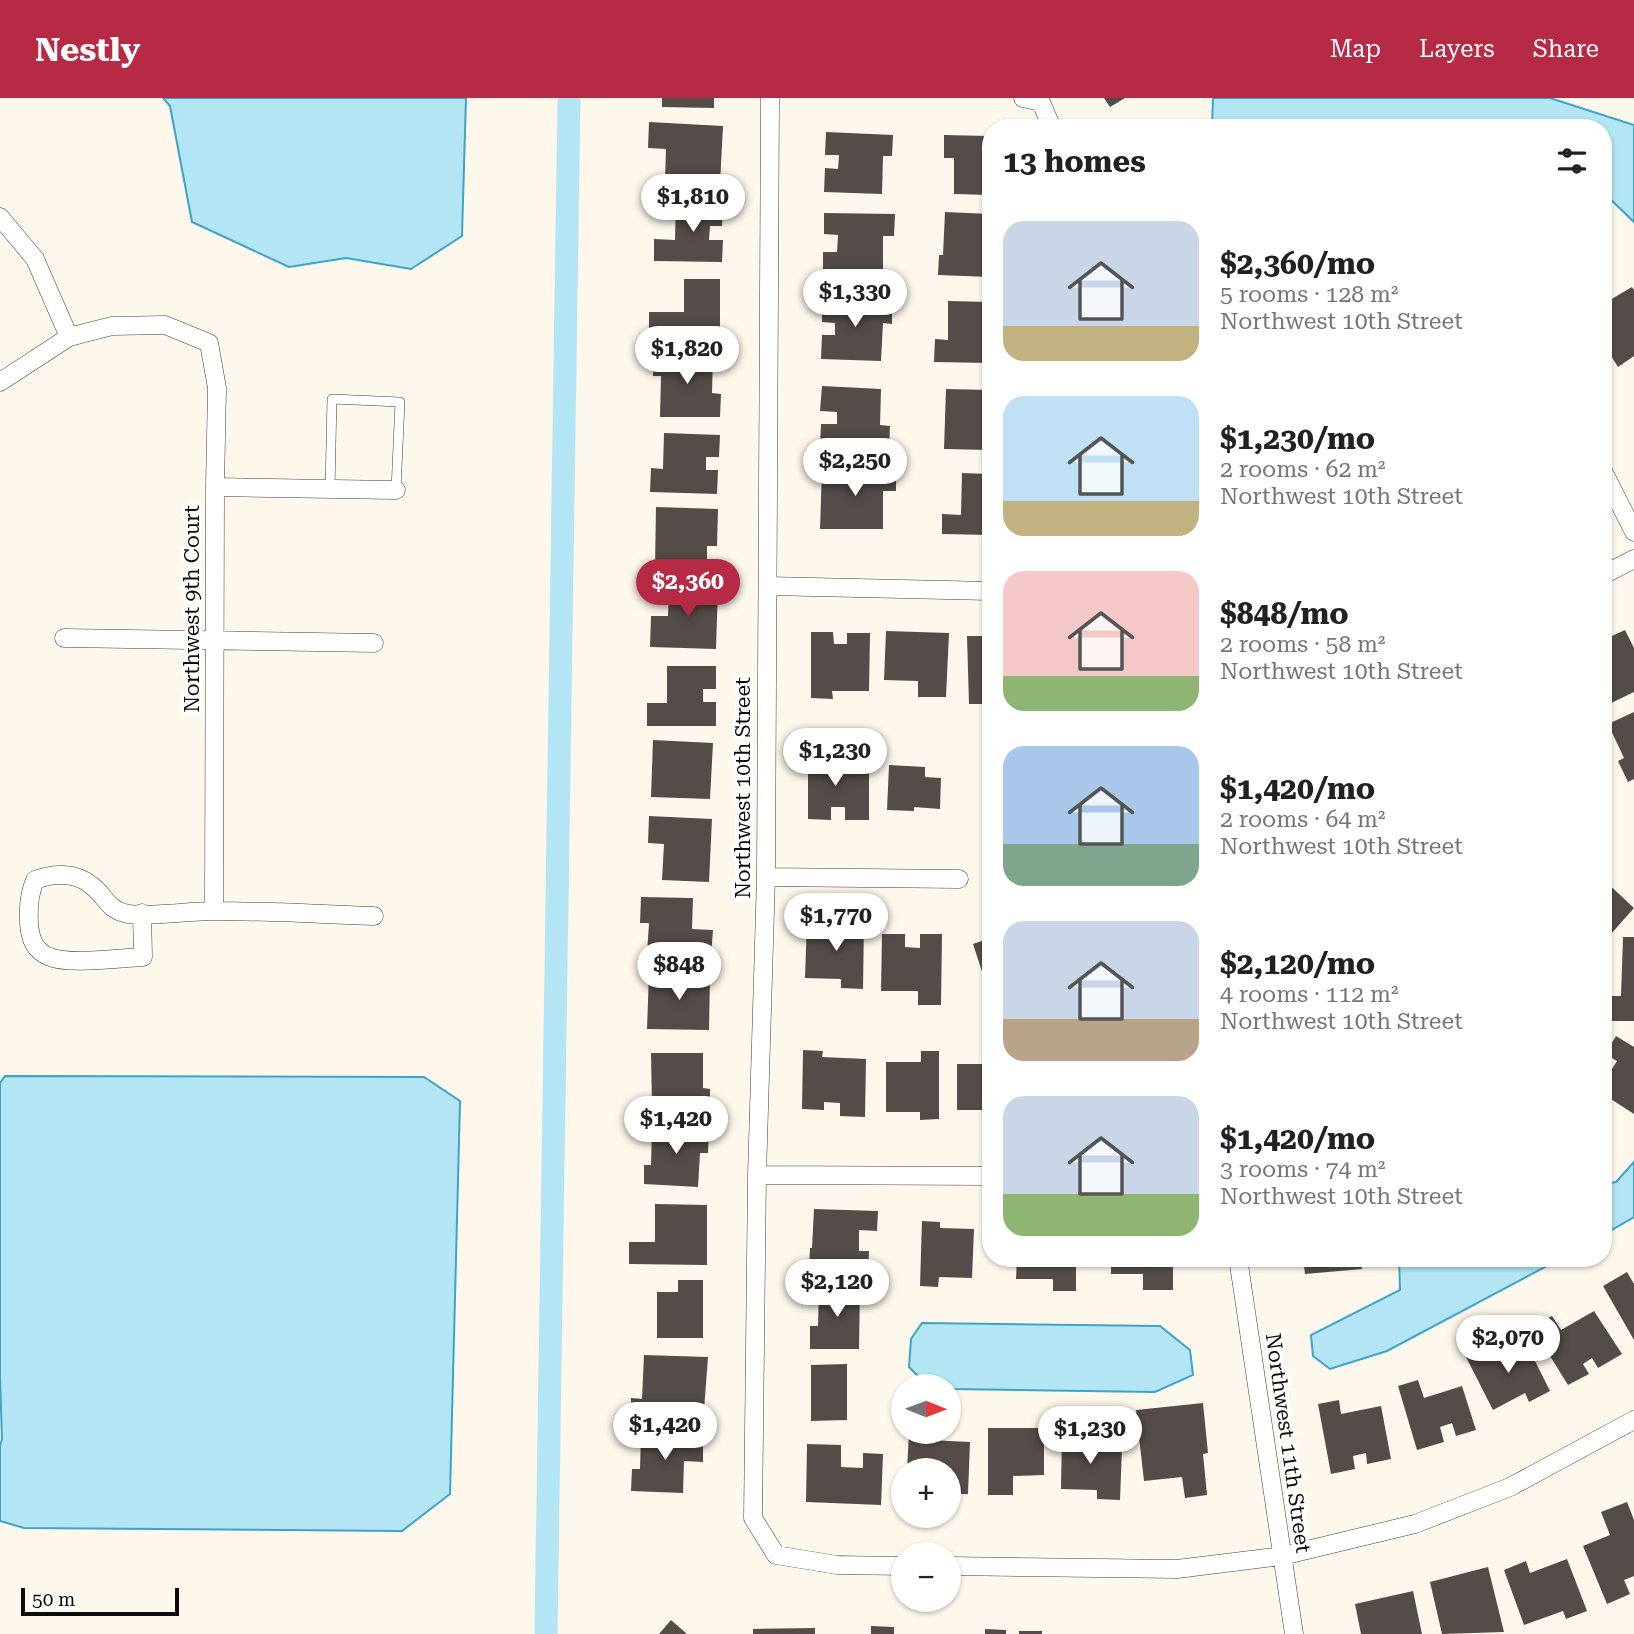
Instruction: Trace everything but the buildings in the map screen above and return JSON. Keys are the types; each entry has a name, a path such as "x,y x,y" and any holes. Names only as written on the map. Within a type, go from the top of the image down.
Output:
{"street":[{"name":"Northwest 10th Street","path":"770,98 766,877 757,1175 753,1518 776,1555 837,1565 891,1566"},
{"path":"1023,98 1041,102 1048,119"},
{"path":"0,217 35,259 69,337"},
{"path":"2,383 69,337 112,326 165,325 209,343 216,388 215,487"},
{"name":"Northwest 9th Court","path":"214,911 215,487 396,490"},
{"path":"1612,489 1634,532"},
{"path":"1612,570 1634,559"},
{"path":"768,586 982,591"},
{"path":"64,638 374,643"},
{"path":"142,913 143,957 77,960 51,958 37,949 29,937 29,895 35,880 51,874 75,877 91,885 113,909 129,914 142,913 214,911 374,916"},
{"path":"766,877 959,879"},
{"path":"757,1175 982,1176"},
{"name":"Northwest 11th Street","path":"1239,1267 1294,1634"},
{"path":"961,1566 1177,1569 1282,1556 1415,1524 1510,1488 1634,1420"}],"lane":[{"path":"330,489 332,399 400,401 396,490"}],"water":[{"path":"163,98 466,98 462,236 411,269 346,258 289,267 192,222 170,106"},
{"path":"1213,98 1550,98 1634,125 1634,222 1612,201 1612,119 1212,119"},
{"path":"5,1076 424,1077 460,1101 450,1494 402,1531 24,1528 0,1521 0,1083"},
{"path":"1634,1162 1634,1217 1612,1230 1612,1183 1616,1182"},
{"path":"1399,1267 1545,1267 1387,1351 1330,1369 1313,1356 1311,1335 1400,1290"},
{"path":"922,1323 1160,1326 1190,1350 1193,1375 1155,1392 961,1389 961,1374 916,1374 909,1367 911,1339"}],"waterway":[{"path":"546,1634 569,98"}]}
